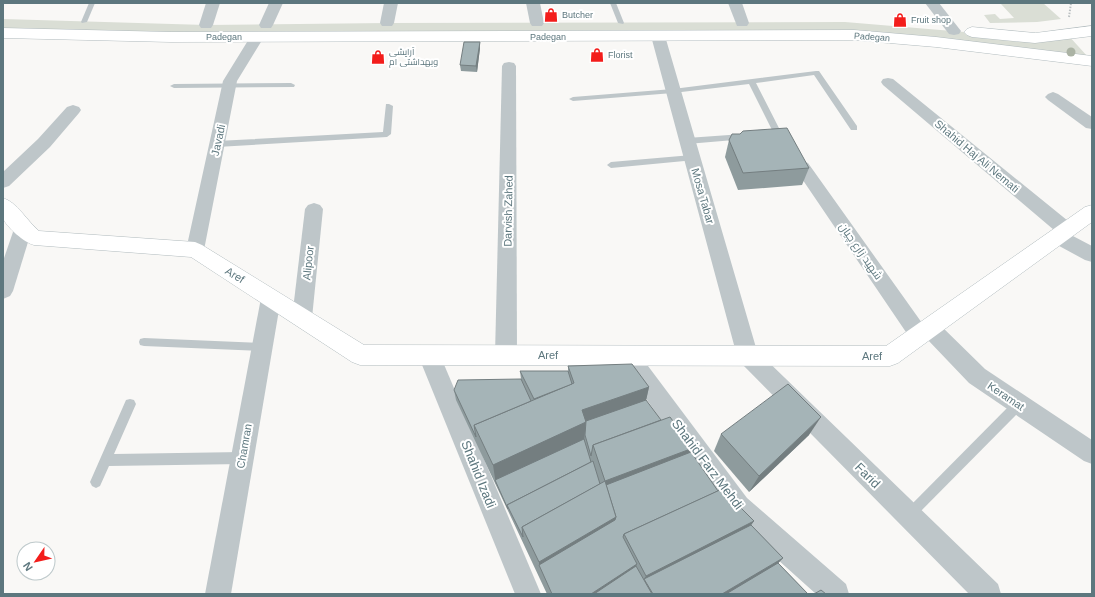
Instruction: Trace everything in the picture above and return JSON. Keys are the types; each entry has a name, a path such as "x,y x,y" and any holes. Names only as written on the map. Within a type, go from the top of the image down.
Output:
{"main road":[{"name":"Padegan","path":"10,19 206,25 262,31 658,36 854,35 936,42 1092,61"},
{"name":"Padegan","path":"3,33 171,37 386,23 845,22 1035,38 1092,31"},
{"name":"Aref","path":"3,205 23,229 34,238 195,250 360,355 890,356 1092,212"}],"street":[{"path":"206,25 212,3"},
{"name":"Javadi","path":"195,250 230,80 262,31 276,3"},
{"path":"386,23 391,3"},
{"path":"533,3 537,23"},
{"path":"735,3 742,23"},
{"path":"932,3 954,31"},
{"name":"Mosa Tabar","path":"658,36 748,356"},
{"name":"Darvish Zahed","path":"506,355 509,66"},
{"name":"Shahid Haj Ali Nemati","path":"888,82 1061,233 1092,255"},
{"path":"1052,98 1092,124"},
{"path":"3,182 44,143 73,110"},
{"name":"شهید زارع چیان","path":"802,167 924,331"},
{"name":"Alipoor","path":"302,318 314,208"},
{"path":"3,291 23,229"},
{"name":"Chamran","path":"218,594 270,298"},
{"name":"Keramat","path":"924,331 977,376 1092,453"},
{"name":"Shahid Izadi","path":"429,355 528,594"},
{"name":"Shahid Farz Mehdi","path":"628,356 738,507 836,594"},
{"name":"Farid","path":"748,356 988,594"}],"lane":[{"path":"84,22 92,3"},
{"path":"612,3 622,23"},
{"path":"573,99 673,91 816,73 854,128"},
{"path":"752,81 778,134 763,135"},
{"path":"174,86 291,85"},
{"path":"217,144 387,134 389,106"},
{"path":"687,141 748,136"},
{"path":"611,165 692,158"},
{"path":"144,342 262,347"},
{"path":"96,482 130,404"},
{"path":"908,515 1019,404"},
{"path":"105,460 242,458"}],"shaded area":[{"path":"1043,3 1061,19 1037,22 990,23 984,15 995,14 1000,19 1014,18 1001,4"},
{"path":"3,19 206,25 845,22 1035,38 1068,35 1088,57 854,35 3,33"}],"building":[{"path":"464,42 480,42 476,66 460,65"},
{"path":"787,128 809,168 743,173 729,140 732,134 740,134 743,131"},
{"path":"632,364 649,387 582,410 586,422 493,465 474,425 574,383 568,366"},
{"path":"520,371 568,371 572,384 534,399"},
{"path":"521,379 531,401 474,425 476,437 454,390 458,380"},
{"path":"788,384 821,417 759,476 721,434"},
{"path":"646,400 661,420 593,445 591,456 585,435 586,421"},
{"path":"670,417 693,448 605,481 593,445"},
{"path":"584,439 591,462 507,505 508,509 495,480"},
{"path":"691,452 718,491 624,534 623,537 637,564 591,594 552,594 539,565 615,520 616,517 606,485"},
{"path":"593,461 600,484 522,527 523,537 507,505"},
{"path":"605,481 616,517 539,562 522,527"},
{"path":"722,489 754,521 646,576 624,534"},
{"path":"751,525 783,558 722,594 653,594 644,579"},
{"path":"778,563 808,594 726,594"},
{"path":"636,566 652,594 594,594"},
{"path":"821,590 826,594 814,594"}],"place":[{"name":"Butcher","path":"551,15"},
{"name":"Fruit shop","path":"900,20"},
{"name":"Florist","path":"597,55"},
{"name":"آرایشی وبهداشتی ام","path":"378,57"}]}
